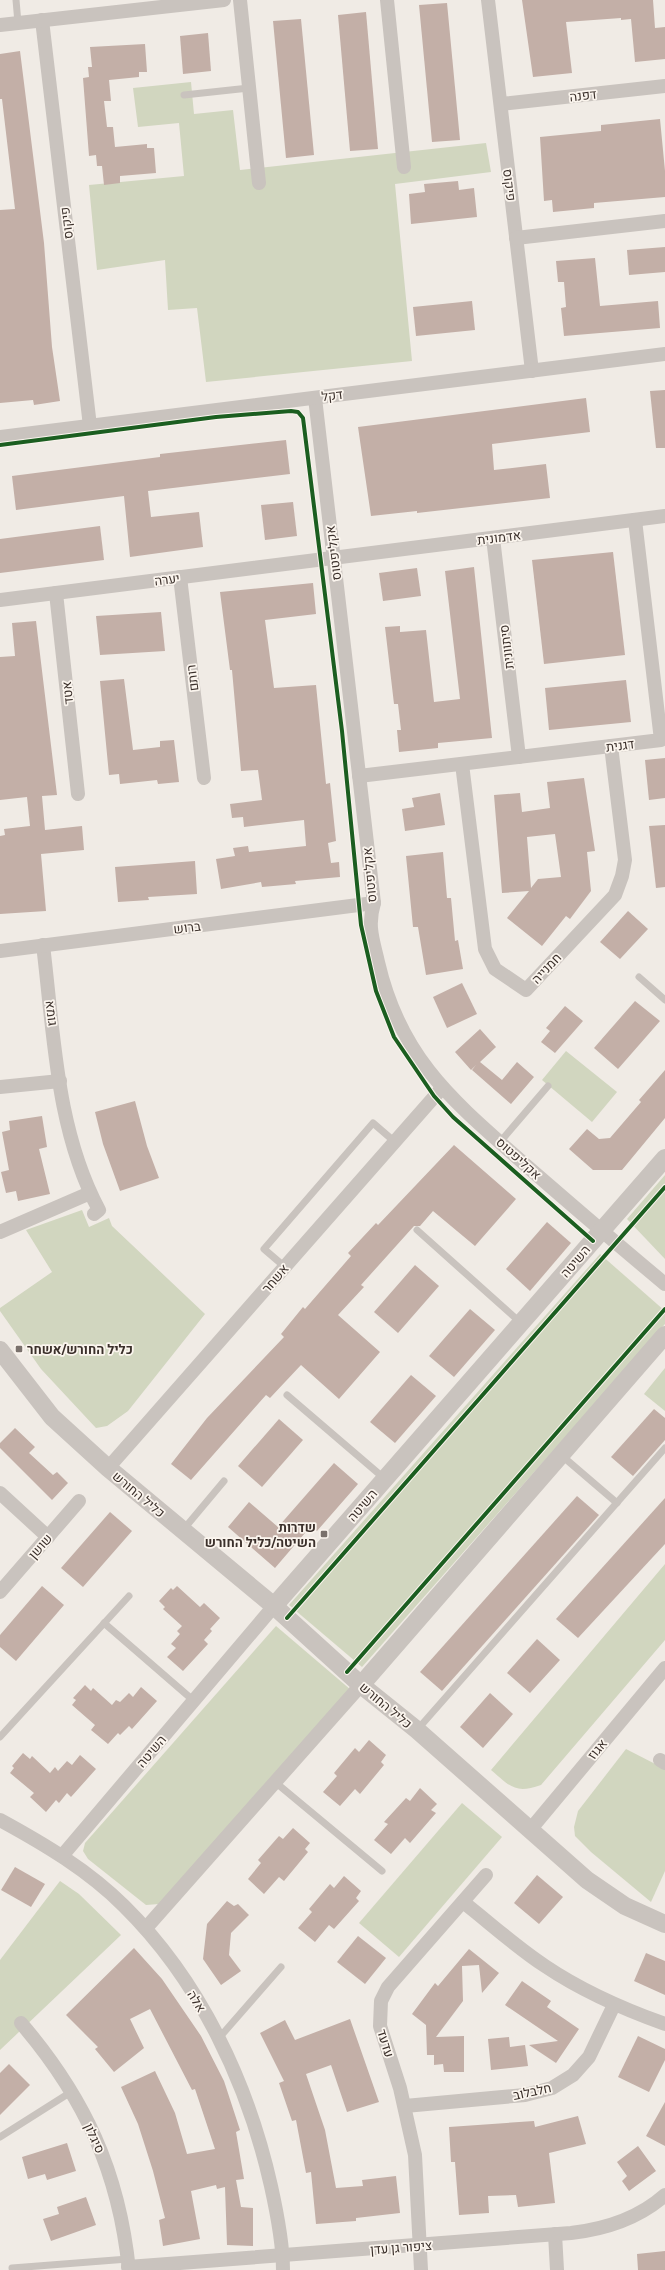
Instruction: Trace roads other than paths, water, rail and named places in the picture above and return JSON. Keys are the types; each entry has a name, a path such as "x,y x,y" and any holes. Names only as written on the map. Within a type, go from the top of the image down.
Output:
{"street":[{"path":"0,25 145,4 224,0"},
{"path":"240,0 259,184"},
{"path":"387,0 404,167"},
{"name":"פיקוס","path":"488,0 532,371"},
{"name":"פיקוס","path":"42,20 90,426"},
{"name":"דפנה","path":"500,104 665,86"},
{"path":"516,238 665,221"},
{"name":"דקל","path":"0,437 665,354"},
{"name":"אקליפטוס","path":"314,398 374,903 369,920 386,990 400,1025 415,1052 442,1088 500,1142 601,1231 665,1284"},
{"name":"אדמונית","path":"333,558 665,516"},
{"name":"דגנית","path":"359,776 611,746 663,738 635,520"},
{"name":"סיתוונית","path":"493,538 519,757"},
{"name":"יערה","path":"0,600 333,558"},
{"name":"רותם","path":"180,577 204,778"},
{"name":"אטד","path":"56,593 78,794"},
{"name":"חמנייה","path":"462,764 486,949 495,968 526,990 615,895 620,883 624,856 611,746"},
{"name":"ברוש","path":"0,951 374,903"},
{"name":"גומא","path":"43,945 66,1121 72,1148 98,1210 94,1214"},
{"path":"0,1087 60,1081"},
{"name":"אשחר","path":"108,1468 442,1088"},
{"name":"השיטה","path":"62,1856 274,1606 665,1158"},
{"path":"0,1232 90,1193"},
{"path":"146,1928 361,1685 665,1335"},
{"name":"כליל החורש","path":"0,1350 52,1417 108,1468 274,1606 361,1685 417,1730 587,1880 625,1906 665,1924"},
{"path":"0,1493 48,1537"},
{"name":"שושן","path":"0,1592 79,1501"},
{"name":"אגוז","path":"530,1830 665,1668"},
{"name":"אלה","path":"0,1820 62,1856 106,1889 146,1928 188,1986 219,2038 244,2090 256,2128 273,2194 283,2270"},
{"name":"עדעד","path":"421,2270 421,2245 415,2155 405,2106 380,2026 381,2001 388,1987 486,1875"},
{"path":"463,1902 545,1966 614,2005 665,2024"},
{"name":"חלבלוב","path":"405,2106 525,2095 552,2088 573,2075 589,2057 614,2005"},
{"name":"סיגלון","path":"21,2023 40,2045 88,2121 114,2185 122,2217 128,2265"},
{"name":"ציפור גן עדן","path":"128,2265 282,2256 596,2230 614,2226 663,2201"},
{"path":"555,2234 557,2270"}],"lane":[{"path":"16,0 18,23"},
{"path":"184,95 249,88"},
{"path":"639,977 665,1000"},
{"path":"500,1142 548,1086"},
{"path":"285,1267 264,1249 373,1123 394,1142"},
{"path":"417,1230 521,1323"},
{"path":"287,1395 385,1479"},
{"path":"417,1730 665,1448"},
{"path":"561,1455 616,1503"},
{"path":"183,1530 224,1481"},
{"path":"0,1737 129,1596"},
{"path":"104,1623 194,1701"},
{"path":"275,1782 382,1871"},
{"path":"219,2038 281,1966"},
{"path":"0,2137 71,2092"},
{"path":"12,2268 128,2265"}],"place":[{"name":"כליל החורש/אשחר","path":"19,1349"},
{"name":"שדרות השיטה/כליל החורש","path":"324,1534"}]}
